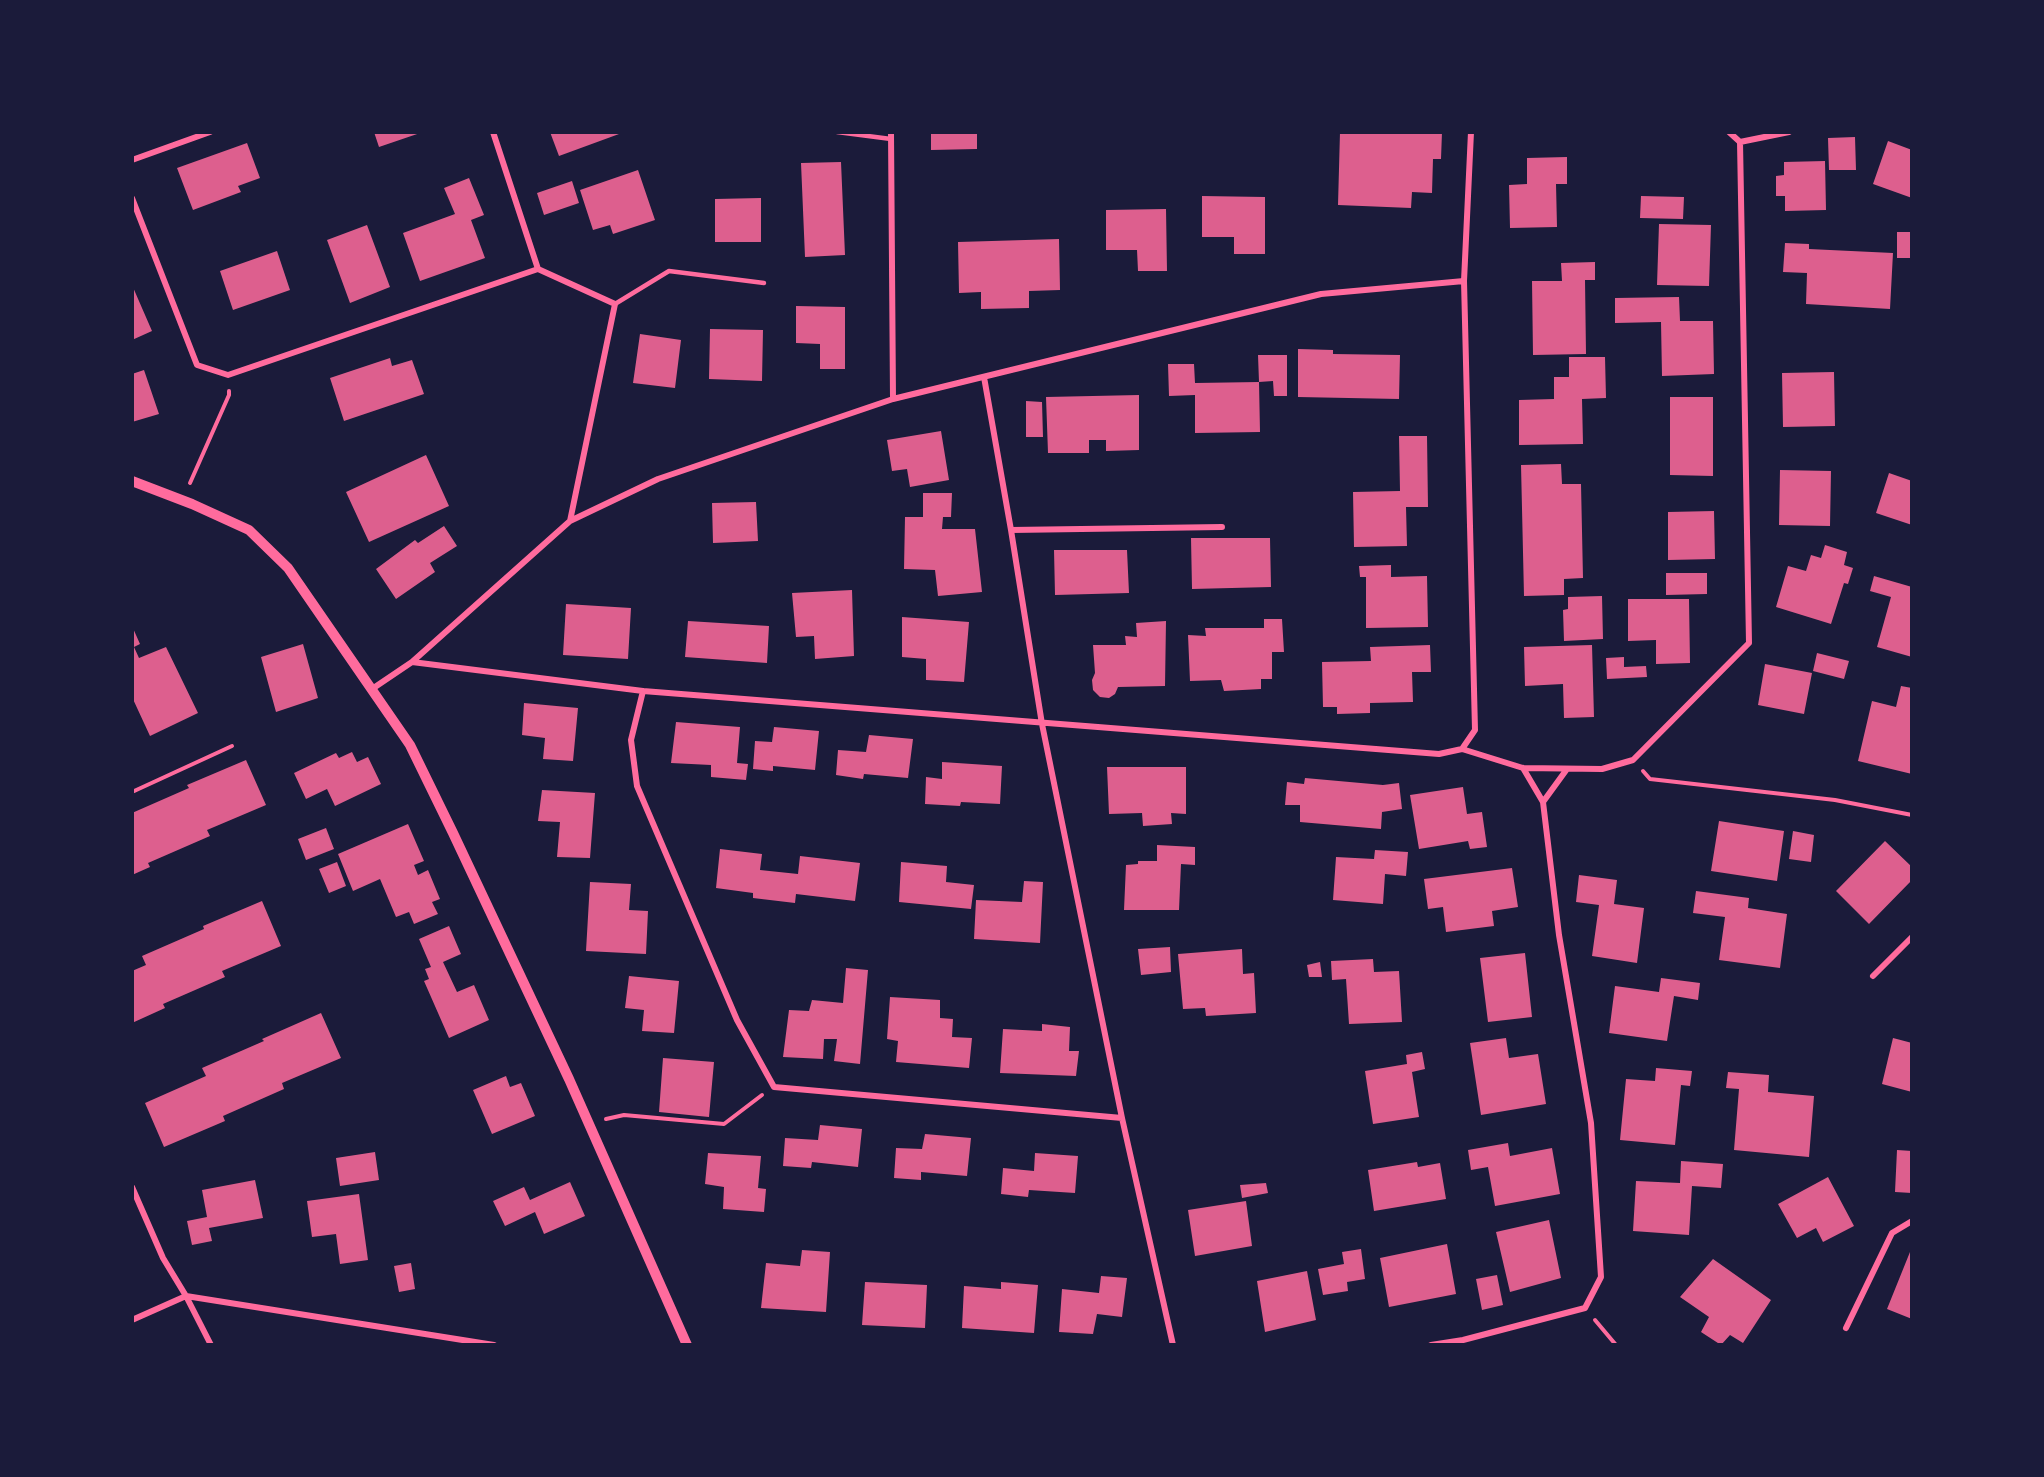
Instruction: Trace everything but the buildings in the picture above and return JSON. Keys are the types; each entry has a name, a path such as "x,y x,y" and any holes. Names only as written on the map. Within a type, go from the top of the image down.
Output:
{"street":[{"path":"132,160 210,132"},
{"path":"493,132 538,269"},
{"path":"1462,748 1475,730 1464,280 1471,132"},
{"path":"412,662 643,691 1042,724 1439,754 1462,748 1522,768 1602,769 1633,760 1749,643 1740,142 1729,132"},
{"path":"1740,142 1789,132"},
{"path":"891,136 893,399"},
{"path":"132,198 197,365 228,375 538,269 615,304 570,521"},
{"path":"372,689 412,662 570,521 658,479 893,399 1321,294 1464,280"},
{"path":"984,377 1042,724 1122,1118 1173,1345"},
{"path":"132,482 249,530 288,568 410,746 588,1123 687,1345"},
{"path":"1011,530 1222,527"},
{"path":"643,691 631,740 637,786 737,1020 774,1087 1122,1118"},
{"path":"1431,1345 1464,1342 1585,1308 1601,1277 1591,1123 1559,935 1543,802 1522,768"},
{"path":"1543,802 1567,769"},
{"path":"1873,976 1912,937"},
{"path":"132,1187 164,1258 211,1345"},
{"path":"1846,1328 1892,1233 1912,1221"},
{"path":"132,1320 186,1296 494,1345"}],"lane":[{"path":"837,132 891,136"},
{"path":"615,304 669,270 764,283"}],"path":[{"path":"182,501 230,395 228,375"},
{"path":"132,792 232,746"},
{"path":"1633,760 1650,778 1835,800 1912,815"},
{"path":"588,1123 624,1115 724,1124 774,1087"},
{"path":"1585,1308 1616,1345"}]}
